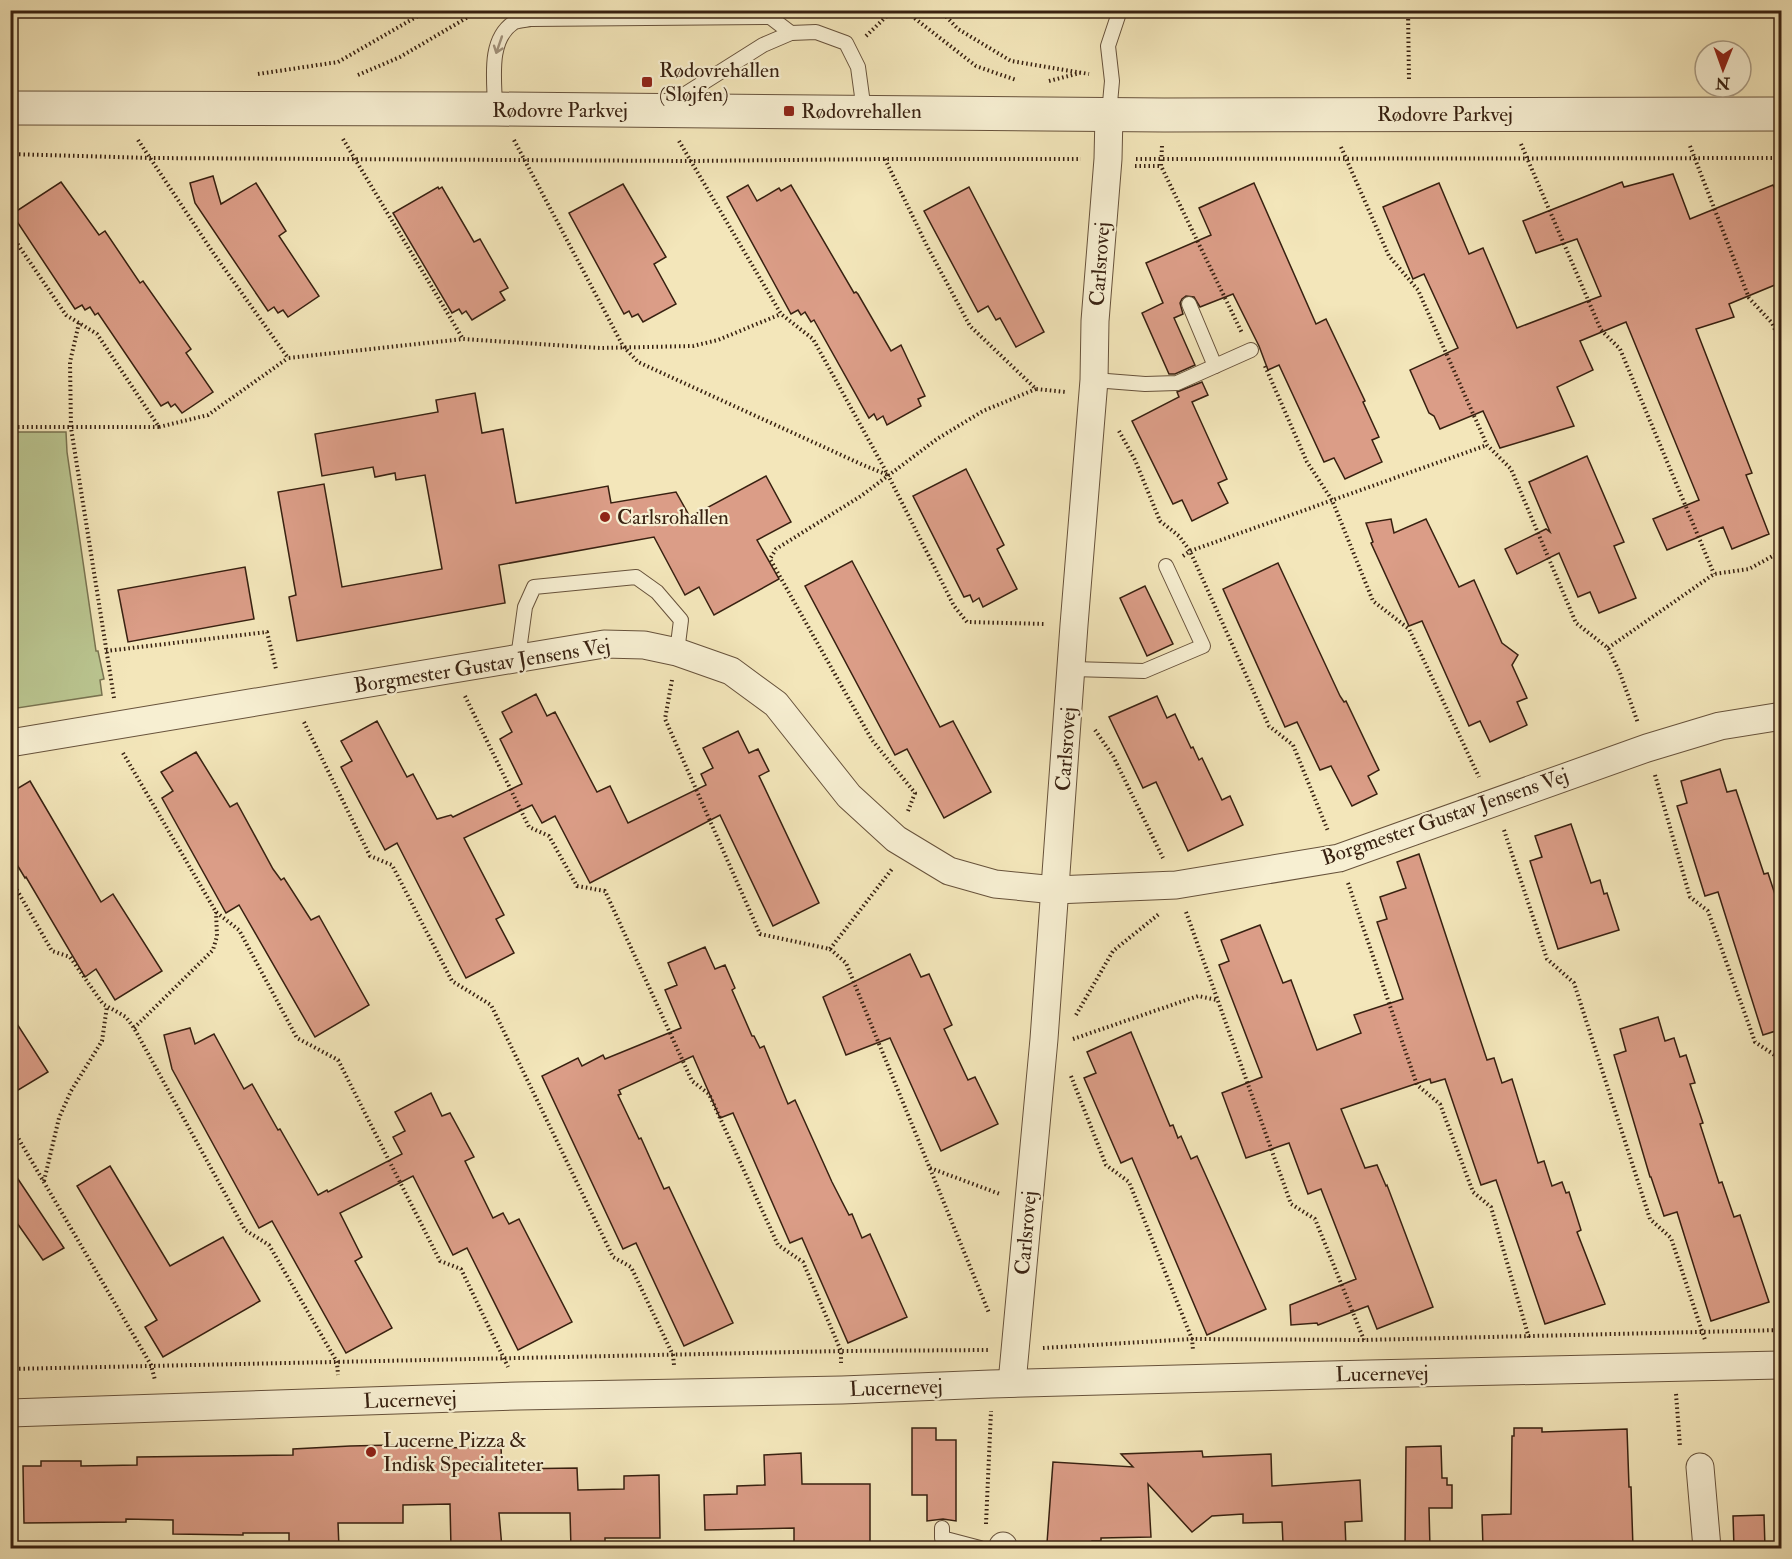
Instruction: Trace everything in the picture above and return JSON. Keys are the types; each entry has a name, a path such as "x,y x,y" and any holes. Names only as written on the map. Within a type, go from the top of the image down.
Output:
{"street":[{"name":"Rødovre Parkvej","path":"10,108 864,111 1164,115 1782,114"},
{"name":"Carlsrovej","path":"1001,1384 1016,1345 1029,1205 1051,1042 1055,890 1092,399 1109,114"},
{"name":"Borgmester Gustav Jensens Vej","path":"10,743 287,698 518,657 604,644 644,645 677,652 731,671 776,704 849,796 902,843 949,871 995,884 1055,890 1178,891 1339,858 1647,748 1720,726 1782,716"},
{"name":"Lucernevej","path":"10,1413 518,1396 842,1390 1369,1374 1782,1365"},
{"path":"1700,1467 1707,1548"}],"lane":[{"path":"1109,114 1112,81 1108,46 1120,10"},
{"path":"495,109 495,53 499,39 514,22 531,19 770,18 791,33"},
{"path":"660,110 763,45 791,33 816,32 846,43 858,68 864,111"},
{"path":"1189,304 1215,366"},
{"path":"1092,399 1145,384 1177,383 1251,350"},
{"path":"1072,669 1144,671 1203,646 1167,566"},
{"path":"518,657 525,607 534,587 636,577 657,592 681,620 677,652"},
{"path":"942,1528 942,1538 995,1547"}],"path":[{"path":"257,75 338,62 428,10"},
{"path":"356,76 400,57 480,10"},
{"path":"850,50 893,10"},
{"path":"904,10 976,66 1019,81"},
{"path":"940,10 958,29 1011,61 1083,72 1040,83"},
{"path":"1408,10 1409,81"},
{"path":"116,107 214,254 288,357"},
{"path":"324,108 463,339"},
{"path":"495,109 623,346 638,362 888,475"},
{"path":"660,110 781,314 813,339 888,475 954,606 967,622 1074,625"},
{"path":"1327,114 1389,256 1418,290 1487,445 1511,469 1576,623 1608,648 1620,673 1647,748 1690,897 1708,911 1755,1041 1782,1060"},
{"path":"1508,114 1601,330 1620,349 1714,574"},
{"path":"1678,114 1749,298 1772,323 1782,345"},
{"path":"1164,115 1161,166 1251,350 1268,369 1307,462 1332,500 1373,601 1409,629 1477,773 1495,802 1547,959 1574,983 1650,1219 1671,1238 1702,1332 1703,1367 1676,1392 1681,1452 1700,1467"},
{"path":"10,154 150,158 691,161 1782,158"},
{"path":"885,159 927,246 970,326 1036,388 1092,399 1117,428 1135,460 1161,521 1179,536 1190,551 1269,726 1293,745 1339,858 1417,1084 1440,1104 1473,1192 1491,1207 1538,1370"},
{"path":"10,232 66,315 97,334 159,427"},
{"path":"10,427 159,427 208,416 288,357 463,339 600,348 693,346 718,340 781,314"},
{"path":"79,323 70,362 71,428 106,651 113,726 216,912 239,930 297,1038 338,1060 440,1261 461,1269 505,1359 518,1396"},
{"path":"830,949 902,843 915,793 872,740 770,559 776,549 861,496 937,439 983,411 1036,388"},
{"path":"1167,566 1190,551 1487,445"},
{"path":"1608,648 1714,574 1749,569 1782,550"},
{"path":"106,651 267,632 287,698 370,856 392,866 452,981 491,1005 614,1257 631,1267 673,1355 675,1394"},
{"path":"677,652 665,719 760,934 830,949 846,963 997,1333 1016,1345"},
{"path":"452,668 529,827 549,836 577,886 605,891 692,1081 708,1092 778,1245 803,1263 841,1351 842,1390"},
{"path":"1068,718 1097,731 1113,756 1178,891 1291,1204 1315,1218 1365,1340 1369,1374"},
{"path":"10,878 52,951 70,957 104,1004 126,1017 134,1028 245,1230 269,1245 337,1362 341,1403"},
{"path":"1075,1016 1113,951 1178,891"},
{"path":"134,1028 213,950 217,936 216,912"},
{"path":"1195,1379 1192,1339 1129,1182 1106,1165 1051,1042 1198,996 1218,1000"},
{"path":"43,1182 59,1118 71,1092 102,1041 107,1006"},
{"path":"10,1129 14,1131 151,1365 162,1408"},
{"path":"930,1168 1029,1205"},
{"path":"10,1369 841,1351 1192,1339 1365,1340 1782,1330"},
{"path":"995,1547 985,1538 1001,1384"}],"green space":[{"path":"11,432 66,432 96,651 98,651 104,679 100,680 102,695 11,709"}],"building":[{"path":"1673,174 1690,219 1773,185 1782,205 1782,282 1729,304 1734,317 1696,329 1752,473 1746,475 1769,534 1732,549 1723,527 1667,550 1653,519 1699,500 1626,322 1580,341 1593,370 1557,387 1574,426 1500,448 1483,411 1440,429 1434,416 1429,413 1410,370 1458,348 1424,274 1413,279 1383,207 1439,183 1469,254 1483,248 1517,328 1601,296 1577,239 1536,253 1523,221 1622,182 1624,187"},
{"path":"213,176 221,204 256,183 286,231 279,236 319,296 288,317 283,310 278,313 274,307 268,311 195,203 190,183"},
{"path":"61,182 99,235 105,231 140,283 143,281 191,349 186,353 213,392 182,413 175,404 171,407 168,402 161,406 98,313 95,315 90,307 85,310 82,305 75,309 12,214"},
{"path":"1254,183 1316,324 1326,319 1365,401 1363,402 1379,437 1372,440 1382,462 1345,479 1334,458 1324,462 1279,365 1268,370 1259,346 1233,294 1200,307 1194,297 1186,296 1182,299 1180,303 1183,314 1174,318 1195,365 1175,374 1169,374 1142,313 1163,303 1146,263 1211,235 1199,208"},
{"path":"623,184 666,257 654,264 676,304 643,322 638,314 632,317 629,311 624,314 569,213"},
{"path":"748,185 757,201 779,188 781,191 791,185 891,351 901,345 925,396 918,399 921,406 887,425 883,416 877,420 874,414 869,418 814,320 811,322 805,312 801,315 798,310 791,314 727,197"},
{"path":"438,187 439,189 442,187 474,242 480,239 508,288 500,292 505,300 472,320 466,311 462,314 459,309 452,313 393,213"},
{"path":"969,187 1044,332 1016,347 1000,318 996,320 988,306 978,312 924,211"},
{"path":"1202,382 1208,395 1192,402 1227,479 1218,483 1228,503 1192,521 1182,500 1173,504 1132,421 1179,397 1177,392"},
{"name":"Carlsrohallen","path":"475,393 482,433 503,429 516,503 608,486 611,503 676,492 690,517 766,476 791,522 757,540 779,579 714,615 699,587 685,595 654,537 499,565 505,603 297,641 289,597 296,595 278,492 324,484 342,587 442,569 425,475 396,480 395,473 375,477 373,467 322,476 315,434 438,412 436,400"},
{"path":"1587,456 1624,542 1614,546 1636,598 1599,613 1590,592 1578,597 1559,553 1517,574 1505,549 1546,529 1550,532 1529,482"},
{"path":"966,469 1004,545 997,549 1017,589 983,607 979,598 973,602 970,595 964,597 913,496"},
{"path":"1391,519 1394,533 1426,519 1459,587 1474,580 1502,643 1518,655 1512,665 1527,698 1517,702 1527,725 1490,742 1480,721 1469,726 1422,621 1409,626 1371,543 1373,542 1366,523"},
{"path":"852,561 940,727 953,721 991,792 944,818 907,749 895,755 805,586"},
{"path":"1278,563 1340,696 1344,702 1346,701 1379,770 1368,776 1377,794 1352,806 1331,766 1320,770 1297,722 1285,727 1223,589"},
{"path":"245,567 254,619 128,642 118,590"},
{"path":"1145,586 1173,644 1147,656 1120,598"},
{"path":"536,694 547,716 555,712 597,792 610,786 628,823 706,785 701,774 713,768 703,748 738,731 749,753 758,749 769,771 759,776 819,903 773,926 720,815 590,883 555,816 542,823 532,805 464,838 504,915 496,919 514,953 466,978 397,843 385,850 341,767 352,761 341,741 377,721 407,777 413,774 437,819 451,815 453,817 522,784 500,739 512,732 502,712"},
{"path":"1157,696 1167,718 1175,714 1191,748 1193,747 1199,760 1202,758 1222,800 1230,796 1243,825 1188,851 1156,782 1143,788 1109,717"},
{"path":"196,752 230,807 237,803 273,869 281,880 284,878 311,920 319,916 369,1005 315,1037 239,905 226,913 162,798 173,791 161,772"},
{"path":"1720,769 1727,792 1736,790 1764,874 1768,873 1782,916 1782,1029 1763,1035 1718,892 1705,896 1677,806 1687,803 1681,781"},
{"path":"30,781 101,902 113,894 162,971 115,1000 96,969 85,977 10,853 10,793"},
{"path":"1571,824 1591,883 1600,880 1604,894 1607,893 1619,930 1558,949 1530,861 1542,857 1535,836"},
{"path":"1419,854 1487,1060 1494,1058 1502,1083 1512,1079 1538,1163 1544,1161 1552,1186 1562,1182 1566,1193 1569,1192 1581,1230 1577,1232 1605,1304 1545,1324 1496,1180 1481,1185 1445,1079 1431,1083 1430,1079 1341,1109 1365,1168 1377,1165 1387,1185 1433,1307 1377,1329 1368,1306 1318,1325 1317,1323 1291,1325 1290,1305 1356,1279 1321,1189 1308,1194 1289,1143 1246,1158 1222,1093 1262,1077 1219,965 1229,961 1221,940 1260,925 1283,983 1291,980 1317,1050 1361,1033 1354,1015 1403,999 1377,922 1387,919 1380,897 1406,888 1397,862"},
{"path":"705,947 715,969 725,965 735,988 732,990 752,1036 760,1048 764,1046 788,1104 795,1100 832,1182 849,1215 852,1214 862,1238 870,1234 907,1317 848,1343 802,1238 790,1243 733,1113 720,1118 693,1056 619,1090 621,1094 618,1095 664,1189 669,1187 733,1323 684,1346 636,1243 623,1249 542,1076 578,1058 582,1066 603,1055 605,1059 681,1028 665,990 677,985 668,963"},
{"path":"910,954 921,977 929,974 952,1025 944,1029 968,1080 975,1077 998,1124 941,1151 890,1038 846,1055 823,997"},
{"path":"10,1013 48,1072 10,1095"},
{"path":"1658,1017 1665,1041 1674,1038 1680,1057 1686,1055 1695,1083 1690,1084 1703,1123 1700,1124 1719,1183 1722,1182 1734,1217 1740,1215 1769,1302 1711,1321 1677,1212 1664,1216 1650,1177 1614,1055 1626,1051 1620,1029"},
{"path":"190,1028 195,1044 214,1034 244,1089 252,1084 318,1195 402,1154 393,1137 405,1131 395,1112 431,1093 442,1116 450,1113 474,1157 465,1161 493,1218 503,1213 509,1224 519,1219 572,1322 518,1350 467,1248 453,1255 413,1176 340,1213 362,1257 355,1261 392,1328 346,1353 272,1221 259,1228 172,1069 164,1035"},
{"path":"1131,1032 1170,1126 1173,1125 1178,1138 1181,1136 1191,1159 1197,1156 1266,1309 1207,1335 1132,1158 1121,1163 1084,1078 1096,1073 1087,1052"},
{"path":"110,1166 170,1266 223,1237 260,1301 163,1357 145,1327 157,1320 77,1186"},
{"path":"10,1167 64,1248 43,1260 10,1213"},
{"path":"912,1428 936,1428 936,1440 956,1440 956,1521 943,1519 927,1521 927,1495 912,1495"},
{"path":"1514,1428 1542,1428 1542,1432 1627,1429 1633,1548 1483,1548 1482,1515 1511,1514"},
{"path":"436,1444 436,1448 501,1447 502,1469 577,1468 578,1490 624,1489 624,1476 659,1475 660,1538 605,1538 605,1548 571,1548 570,1513 499,1513 502,1548 451,1548 450,1504 403,1505 403,1523 338,1523 339,1548 289,1548 289,1533 173,1534 173,1520 126,1519 126,1522 24,1523 23,1466 41,1466 41,1461 81,1461 81,1466 137,1465 137,1457 293,1455 293,1449"},
{"path":"1441,1446 1442,1478 1447,1478 1447,1485 1452,1485 1452,1508 1429,1508 1430,1548 1405,1548 1406,1447"},
{"path":"1202,1451 1203,1457 1271,1454 1272,1486 1360,1480 1362,1521 1345,1522 1346,1548 1311,1548 1311,1542 1283,1543 1282,1522 1243,1523 1243,1514 1212,1516 1192,1532 1148,1484 1151,1537 1101,1538 1101,1541 1092,1541 1092,1546 1047,1543 1053,1462 1133,1467 1121,1454"},
{"path":"801,1453 802,1484 870,1484 870,1548 794,1548 794,1528 705,1530 704,1495 737,1494 737,1486 765,1485 764,1455"},
{"path":"1764,1515 1765,1548 1734,1548 1733,1516"}],"place":[{"name":"Rødovrehallen (Sløjfen)","path":"647,82"},
{"name":"Rødovrehallen","path":"789,111"},
{"name":"Carlsrohallen","path":"605,517"},
{"name":"Lucerne Pizza & Indisk Specialiteter","path":"371,1452"}]}
